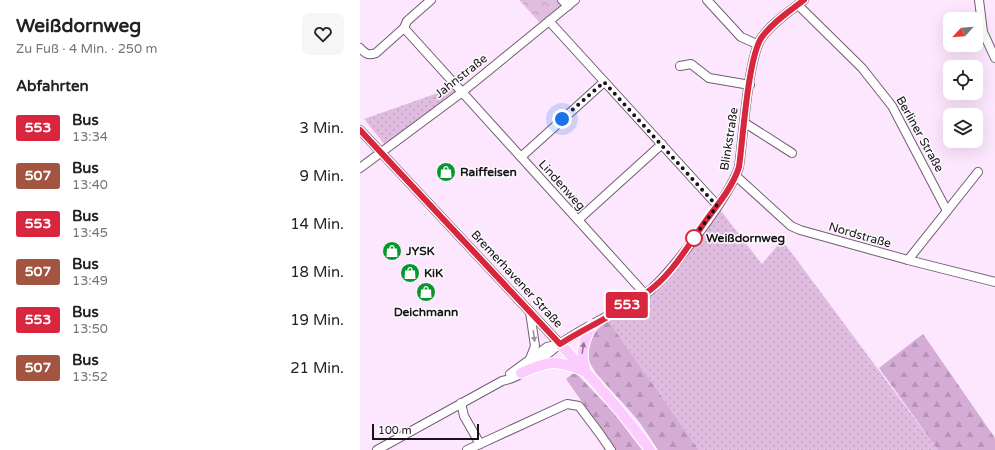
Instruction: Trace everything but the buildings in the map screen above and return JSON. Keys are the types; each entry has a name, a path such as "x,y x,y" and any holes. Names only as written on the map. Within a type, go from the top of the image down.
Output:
{"main road":[{"path":"586,371 582,360 582,350 592,325"},
{"name":"Bremerhavener Straße","path":"560,344 586,371 650,450"},
{"path":"521,373 551,362 560,362 586,371"}],"street":[{"path":"360,48 365,54 371,55 376,53 404,28 407,21 431,0"},
{"name":"Jahnstraße","path":"360,168 461,93 550,21 565,3 575,0"},
{"path":"707,0 741,37 758,44"},
{"path":"979,0 983,32 995,58"},
{"name":"Blinkstraße","path":"560,344 645,294 662,280 717,206 736,176 739,167 750,85 758,44 771,28 801,2"},
{"name":"Berliner Straße","path":"801,2 862,68 892,106 947,211"},
{"path":"550,21 717,206"},
{"name":"Lindenweg","path":"404,28 461,93 645,294"},
{"path":"680,66 691,64 709,78 750,85"},
{"path":"521,157 604,82"},
{"path":"745,123 792,153"},
{"name":"Bremerhavener Straße","path":"360,130 560,344"},
{"path":"578,220 662,144"},
{"path":"908,260 978,172"},
{"name":"Nordstraße","path":"736,176 791,226 908,260 995,282"},
{"path":"530,311 535,346 530,359"},
{"path":"377,450 502,381 547,347 560,344"},
{"path":"502,381 510,380 521,373 550,354 560,344"},
{"path":"461,403 464,416 480,444"},
{"path":"467,450 567,404 579,406 611,450"}],"green space":[{"path":"519,0 558,0 564,6 542,25"},
{"path":"452,88 457,93 385,145 364,119"},
{"path":"718,207 762,264 782,240 938,450 699,450 608,320 632,307 656,290"},
{"path":"608,320 699,450 658,450 638,421 595,371 587,356 587,345 592,335"},
{"path":"923,334 995,438 995,450 938,450 879,368"},
{"path":"575,372 614,413 642,450 616,450 566,379"}],"bus line":[{"name":"553","path":"360,130 560,344 630,304 654,287 662,280 674,265 710,215 736,176 739,167 754,57 758,44 771,28 804,0"}],"place":[{"name":"Raiffeisen","path":"446,172"},
{"name":"Weißdornweg","path":"694,238"},
{"name":"JYSK","path":"392,251"},
{"name":"KiK","path":"410,273"},
{"name":"Deichmann","path":"426,292"}],"route":[{"path":"562,119 604,82 717,206 692,240 694,238"}]}
